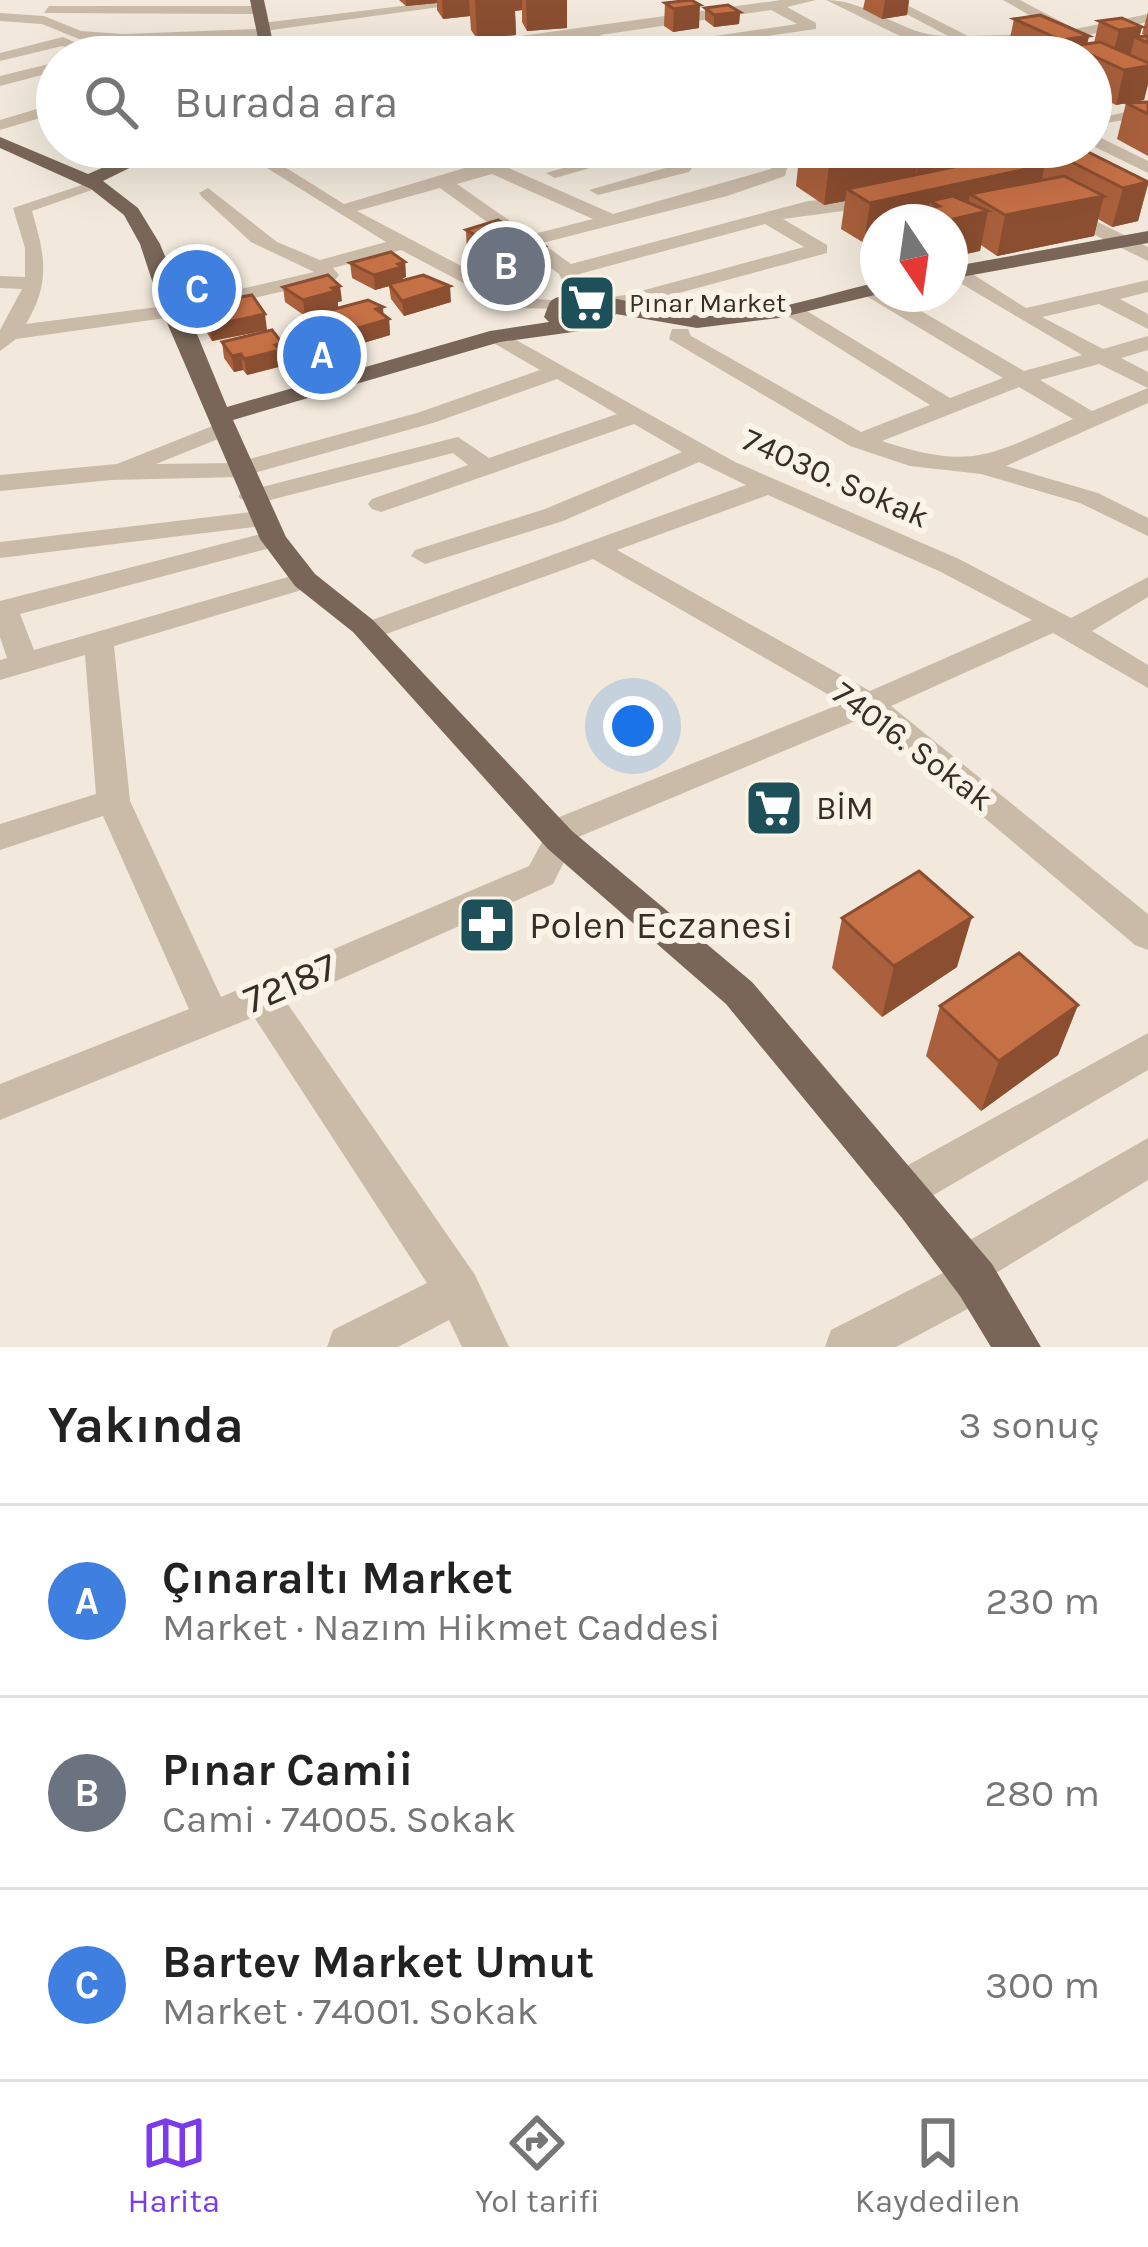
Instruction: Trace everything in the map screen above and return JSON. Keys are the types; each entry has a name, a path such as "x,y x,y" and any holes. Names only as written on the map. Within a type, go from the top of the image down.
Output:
{"main road":[{"path":"2,137 36,154"},
{"path":"63,168 131,212 150,244 173,311 253,499 305,580 368,631 557,836 739,993 905,1189 970,1273 1018,1347"},
{"path":"93,183 123,168"},
{"path":"968,270 1148,237"},
{"path":"580,305 560,321 680,334 720,333 860,292"},
{"path":"219,413 293,384 529,310 580,305 697,322 785,311"},
{"path":"219,413 498,336 606,319 580,305"}],"street":[{"path":"0,0 264,29"},
{"path":"182,36 264,29 399,5 484,0"},
{"path":"717,0 778,36"},
{"path":"565,36 809,0"},
{"path":"833,0 911,36"},
{"path":"887,0 961,36"},
{"path":"1010,0 1070,32"},
{"path":"6,17 22,2"},
{"path":"746,36 811,26 773,5"},
{"path":"6,17 50,8"},
{"path":"50,8 79,35 105,36"},
{"path":"584,18 614,36"},
{"path":"1061,36 1148,18"},
{"path":"4,54 36,46"},
{"path":"0,81 36,71"},
{"path":"22,75 36,80"},
{"path":"1112,116 1148,112"},
{"path":"2,137 36,121"},
{"path":"2,137 36,134"},
{"path":"1112,149 1148,168"},
{"path":"274,168 341,210 518,304 627,301 820,249 767,218"},
{"path":"341,210 485,168"},
{"path":"495,168 612,220"},
{"path":"555,173 574,168"},
{"path":"598,190 682,168 721,192"},
{"path":"524,242 721,192 788,172 788,168"},
{"path":"1000,168 1009,175"},
{"path":"988,174 1009,175 1018,168"},
{"path":"443,182 568,271 580,305"},
{"path":"0,209 22,208 93,183"},
{"path":"5,338 173,311 329,275 319,266 281,255 238,227 208,194"},
{"path":"568,271 808,207 862,206 904,195"},
{"path":"1050,206 1148,256"},
{"path":"5,338 34,283 37,255 20,236 22,208"},
{"path":"319,266 407,242"},
{"path":"0,282 34,283"},
{"path":"968,282 1148,381"},
{"path":"1023,315 1148,286"},
{"path":"1102,297 1148,322"},
{"path":"785,311 949,407"},
{"path":"911,312 1091,420"},
{"path":"680,334 680,340 859,441 920,461 982,467 1089,498 1148,528"},
{"name":"74030. Sokak","path":"498,336 702,452 949,565 1148,678"},
{"path":"859,441 1020,379 1148,343"},
{"path":"305,580 12,667 2,610 425,418 558,371"},
{"path":"982,467 1148,395"},
{"path":"111,472 219,413"},
{"path":"382,504 634,416"},
{"path":"0,550 253,499 458,444 488,470"},
{"path":"424,556 554,515 702,452"},
{"path":"0,483 111,472 253,499"},
{"path":"368,631 768,485"},
{"name":"74016. Sokak","path":"596,549 869,704 1148,935"},
{"path":"557,836 1062,626 1148,585"},
{"path":"99,641 113,801 211,1016"},
{"path":"0,837 113,801"},
{"name":"72187","path":"0,1102 262,997 541,875 557,836"},
{"path":"262,997 459,1291 486,1347"},
{"path":"905,1189 1148,1050"},
{"path":"848,1347 1148,1157"},
{"path":"350,1347 459,1291"}],"building":[{"path":"691,0 700,5 674,9 665,3"},
{"path":"728,5 740,12 714,15 705,8"},
{"path":"1040,15 1089,36 1052,36 1014,19"},
{"path":"1122,18 1142,27 1119,30 1099,21"},
{"path":"1112,47 1148,63 1124,70 1112,64"},
{"path":"1148,102 1148,114 1126,103"},
{"path":"1112,164 1148,182 1123,188 1083,168 1112,168"},
{"path":"948,168 1031,168 870,203 847,189"},
{"path":"1064,176 1104,196 1005,215 970,194"},
{"path":"953,196 988,211 968,216 968,204 930,201"},
{"path":"498,220 545,246 513,256 466,230"},
{"path":"391,252 405,262 398,264 402,267 374,275 350,263"},
{"path":"328,275 340,286 332,288 336,291 303,300 283,287"},
{"path":"423,275 450,286 402,301 389,284"},
{"path":"252,295 265,314 209,326 197,305"},
{"path":"368,300 383,307 376,309 389,319 348,331 320,313"},
{"path":"272,330 282,343 275,345 280,350 244,359 241,354 232,356 222,342"},
{"path":"326,339 335,351 317,355 309,342"},
{"path":"919,871 972,917 894,966 842,918"},
{"path":"1019,953 1078,1005 999,1061 940,1006"}],"place":[{"name":"Pınar Camii","path":"506,266"},
{"name":"Bartev Market Umut","path":"197,289"},
{"name":"Pınar Market","path":"587,303"},
{"name":"Çınaraltı Market","path":"322,355"},
{"name":"BİM","path":"774,808"},
{"name":"Polen Eczanesi","path":"487,925"}]}
